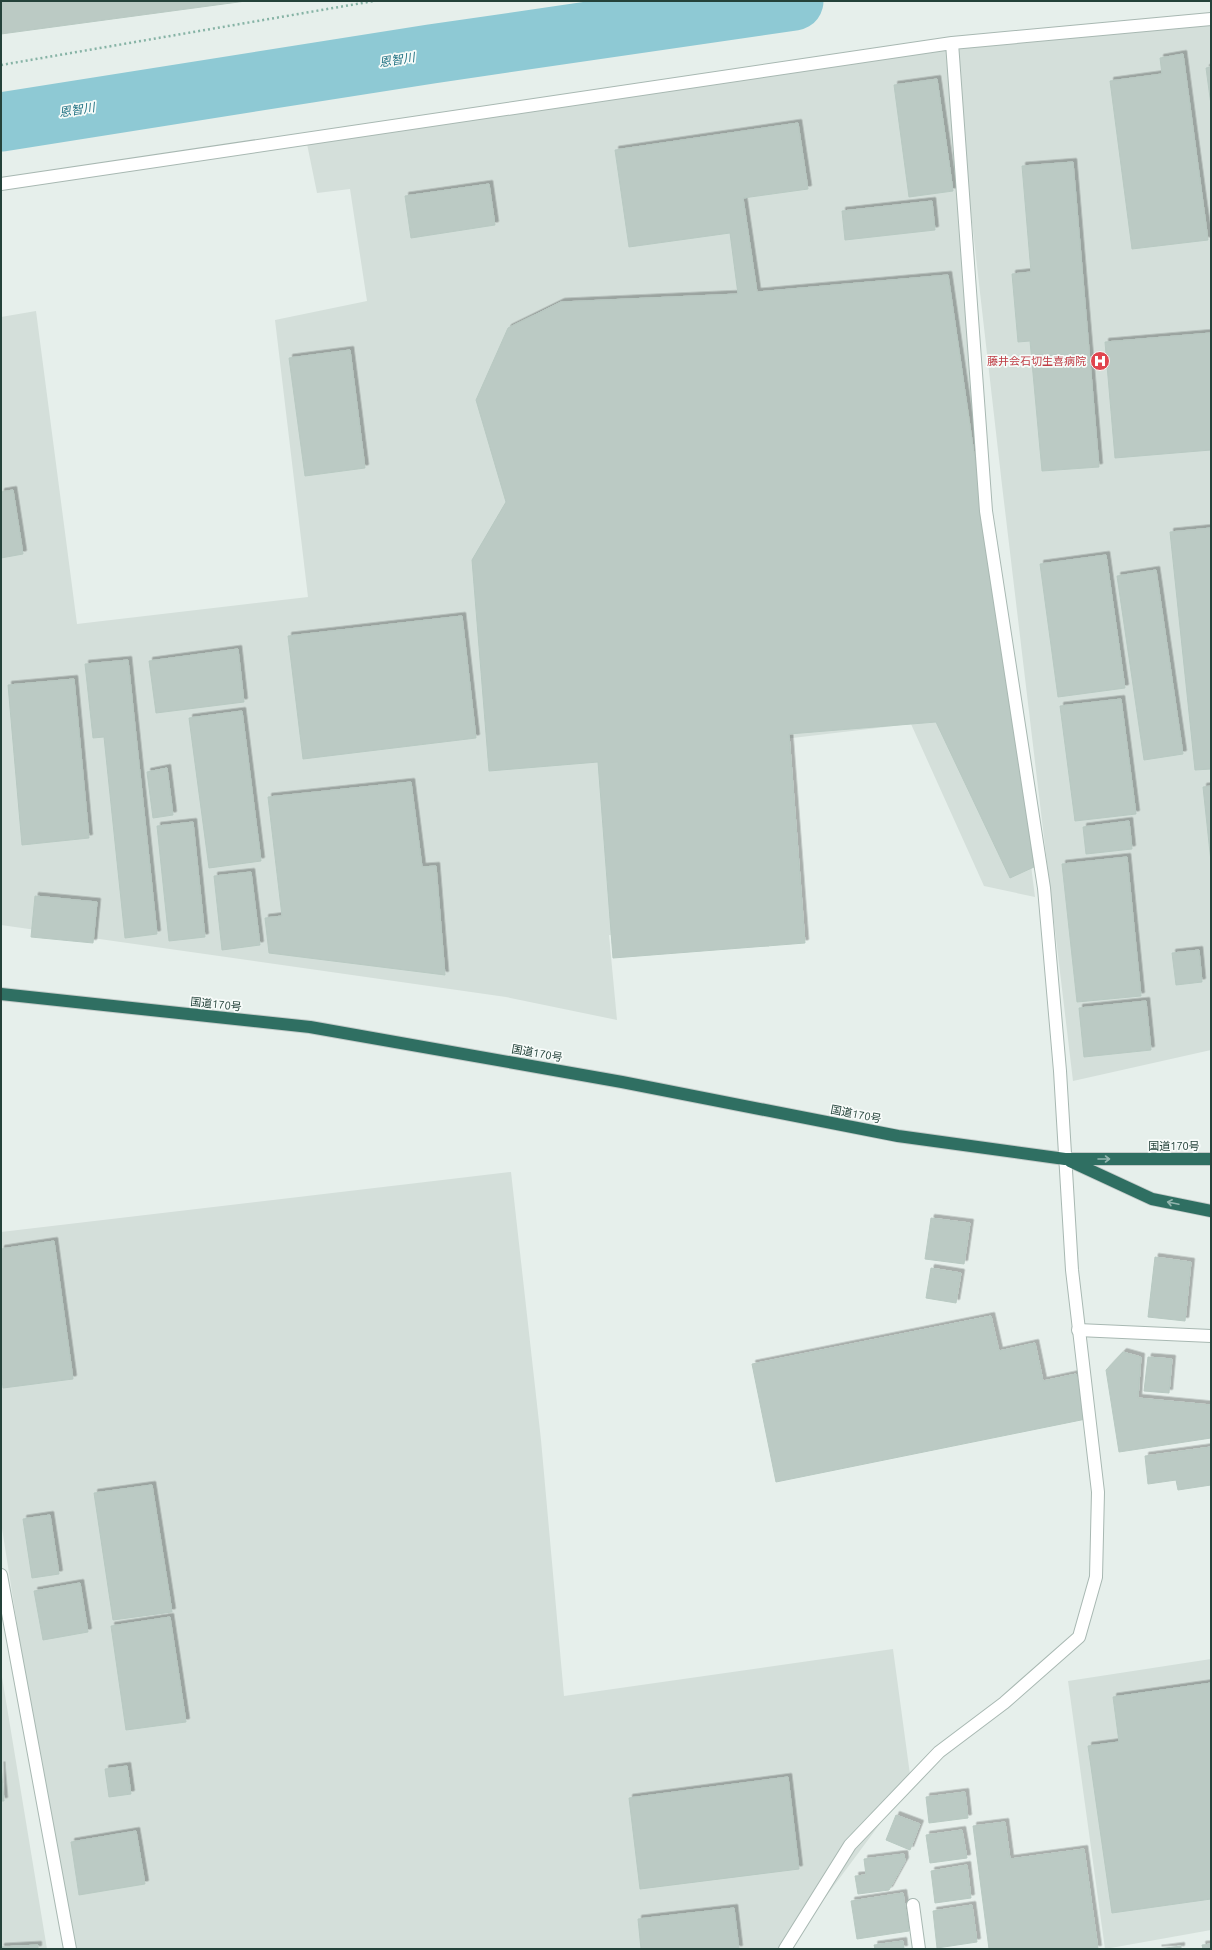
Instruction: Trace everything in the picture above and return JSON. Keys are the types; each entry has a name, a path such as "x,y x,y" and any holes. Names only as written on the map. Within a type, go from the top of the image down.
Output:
{"highway":[{"name":"国道170号","path":"1,994 310,1027 622,1082 898,1136 1066,1159 1211,1159"},
{"name":"国道170号","path":"1066,1159 1152,1199 1211,1211"}],"street":[{"path":"1,184 952,43 1211,19"},
{"path":"785,1949 850,1845 939,1752 1004,1703 1079,1637 1096,1578 1098,1492 1072,1270 1060,1071 1044,888 986,511 952,43"},
{"path":"1078,1330 1211,1336"},
{"path":"1,1575 70,1949"},
{"path":"913,1906 919,1949"}],"path":[{"path":"1,65 374,1"}],"shaded area":[{"path":"1211,19 1211,1050 1073,1081 1002,485 953,56 986,511 1035,897 984,886 911,724 767,741 769,947 609,935 617,1020 506,997 1,925 1,317 36,311 77,624 308,597 275,320 367,301 350,189 317,193 306,139 952,43"},
{"path":"511,1172 541,1440 564,1696 893,1649 911,1782 787,1949 68,1949 1,1522 1,1232"},
{"path":"1211,1659 1211,1930 1105,1949 1068,1681"},
{"path":"1,1671 47,1949 1,1949"}],"building":[{"path":"1,1 246,1 1,34"},
{"path":"1183,54 1208,240 1132,249 1110,81 1162,74 1160,58"},
{"path":"1211,67 1211,105 1206,68"},
{"path":"937,79 953,191 909,197 894,85"},
{"path":"798,123 808,189 743,198 757,292 948,275 1034,867 1010,878 936,722 789,734 805,943 613,958 598,762 489,771 472,560 506,502 476,400 508,328 561,302 738,294 730,233 629,247 615,150"},
{"path":"1073,162 1099,467 1042,471 1030,341 1018,342 1012,274 1031,272 1022,166"},
{"path":"489,184 495,225 411,238 405,196"},
{"path":"932,201 935,230 845,240 842,211"},
{"path":"1211,333 1211,450 1115,458 1105,342"},
{"path":"350,350 365,468 305,476 289,358"},
{"path":"13,490 23,554 1,558 1,492"},
{"path":"1211,528 1211,769 1195,770 1170,532"},
{"path":"1106,555 1125,688 1058,697 1040,564"},
{"path":"1156,570 1183,754 1144,760 1117,576"},
{"path":"462,616 476,738 303,759 288,636"},
{"path":"238,649 244,702 156,713 149,661"},
{"path":"128,660 157,934 125,938 104,737 93,738 85,664"},
{"path":"74,679 89,838 22,845 8,685"},
{"path":"1121,699 1136,814 1075,821 1060,706"},
{"path":"242,711 261,861 209,868 189,718"},
{"path":"167,768 173,815 153,818 147,772"},
{"path":"411,782 422,867 436,866 445,975 269,953 265,918 282,916 268,797"},
{"path":"1211,786 1211,862 1203,787"},
{"path":"1129,821 1132,849 1086,854 1083,827"},
{"path":"193,822 205,937 169,941 157,826"},
{"path":"1127,857 1141,996 1077,1002 1062,864"},
{"path":"251,872 260,945 222,950 214,876"},
{"path":"35,896 97,902 93,943 31,937"},
{"path":"1199,950 1202,982 1176,985 1172,953"},
{"path":"1146,1001 1151,1050 1084,1057 1079,1008"},
{"path":"931,1218 970,1223 964,1264 925,1259"},
{"path":"54,1241 73,1379 3,1388 1,1371 1,1249"},
{"path":"1155,1257 1191,1262 1185,1321 1148,1317"},
{"path":"931,1268 961,1273 956,1303 926,1298"},
{"path":"991,1316 999,1351 1035,1343 1043,1381 1076,1374 1086,1419 776,1482 752,1364"},
{"path":"1123,1352 1141,1357 1138,1398 1211,1405 1211,1438 1119,1452 1106,1370"},
{"path":"1148,1357 1172,1359 1169,1393 1144,1391"},
{"path":"1211,1447 1211,1485 1178,1490 1176,1480 1148,1484 1145,1456"},
{"path":"152,1485 172,1612 113,1620 94,1493"},
{"path":"50,1515 59,1574 32,1578 23,1519"},
{"path":"80,1583 88,1632 43,1640 34,1591"},
{"path":"170,1617 186,1722 126,1730 111,1626"},
{"path":"1211,1683 1211,1899 1112,1913 1088,1746 1119,1742 1113,1697"},
{"path":"1,1765 4,1801 1,1801"},
{"path":"127,1766 131,1794 109,1797 105,1769"},
{"path":"788,1777 799,1869 640,1889 629,1798"},
{"path":"965,1792 968,1818 929,1823 926,1797"},
{"path":"896,1815 920,1824 910,1850 886,1840"},
{"path":"1005,1822 1010,1859 1084,1849 1098,1949 989,1949 973,1826"},
{"path":"962,1830 967,1858 930,1863 926,1835"},
{"path":"136,1831 145,1884 79,1895 71,1842"},
{"path":"904,1854 905,1861 889,1890 858,1894 855,1876 866,1875 864,1859"},
{"path":"967,1865 971,1898 935,1903 931,1871"},
{"path":"903,1893 909,1931 857,1939 851,1901"},
{"path":"972,1905 977,1942 937,1948 933,1911"},
{"path":"734,1908 739,1949 641,1949 638,1919"},
{"path":"903,1941 904,1949 875,1949 874,1945"},
{"path":"1211,1944 1211,1949 1203,1949 1202,1945"},
{"path":"38,1945 38,1949 1,1949 1,1947"},
{"path":"1181,1946 1181,1949 1158,1949"}],"waterway":[{"name":"恩智川","path":"1,122 431,54 794,1"}],"place":[{"name":"藤井会石切生喜病院","path":"1100,361"}]}
